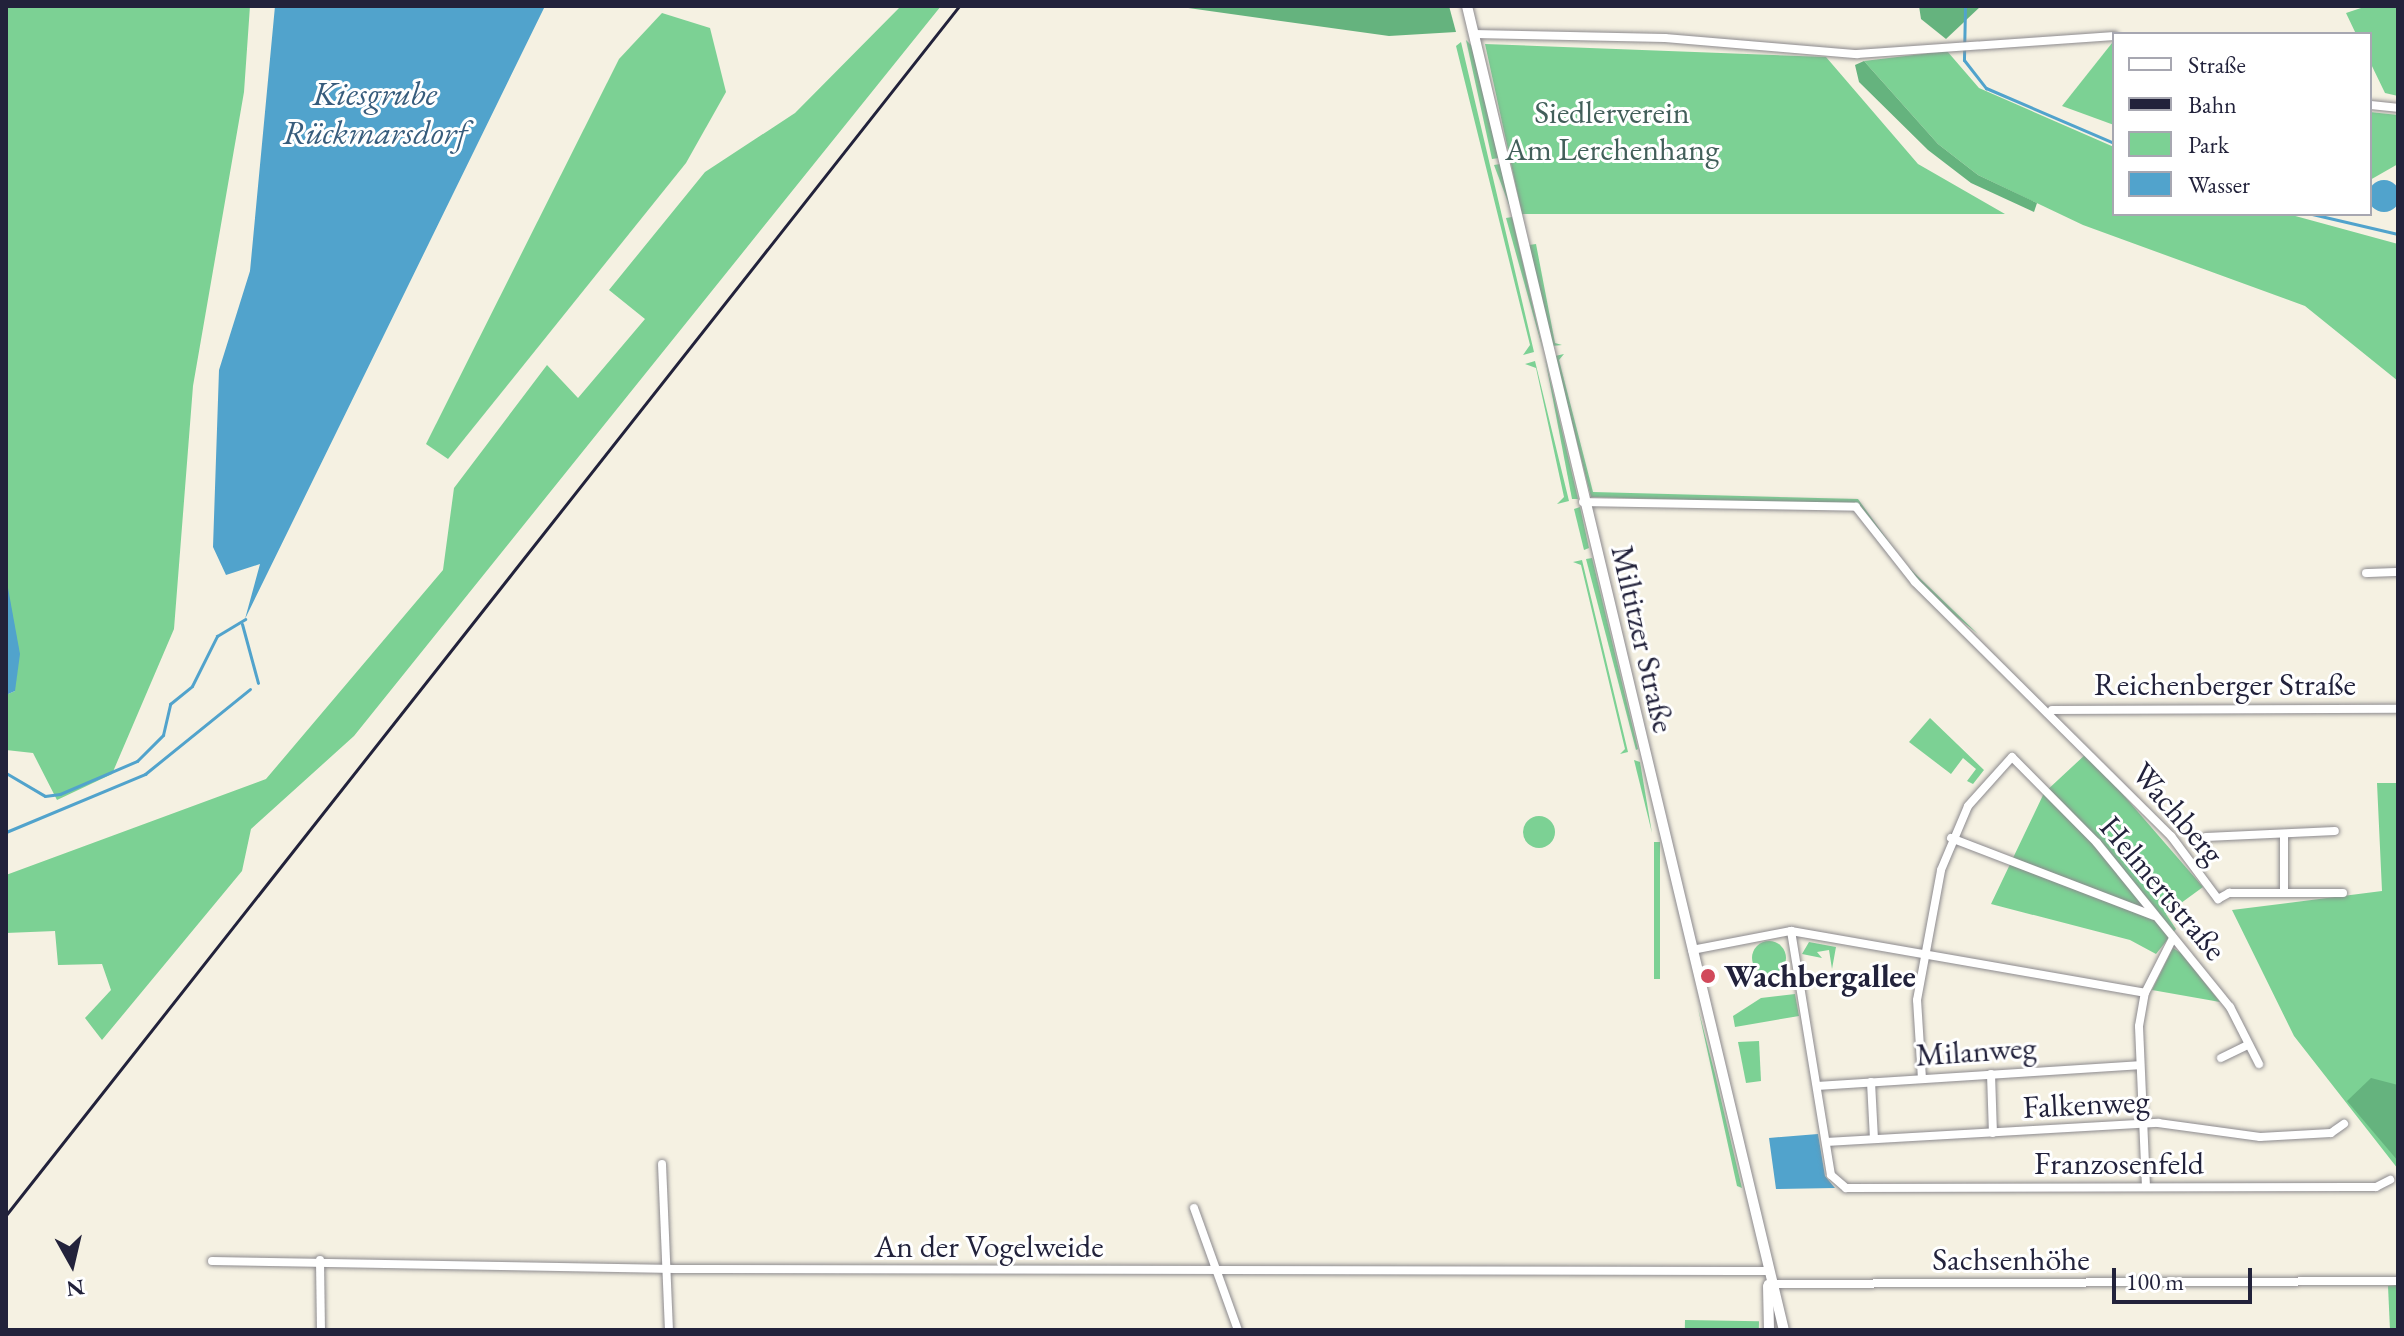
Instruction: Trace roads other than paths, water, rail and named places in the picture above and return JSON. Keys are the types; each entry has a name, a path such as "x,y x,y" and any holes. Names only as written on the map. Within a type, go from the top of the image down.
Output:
{"street":[{"name":"Miltitzer Straße","path":"1467,6 1766,1271 1769,1330"},
{"path":"1474,34 1665,38 1839,54 1962,43 2112,36"},
{"path":"2372,105 2398,108"},
{"path":"1583,502 1856,507 1923,591 2052,710"},
{"path":"2366,573 2398,572"},
{"name":"Reichenberger Straße","path":"2052,710 2398,709"},
{"name":"Wachberg","path":"2052,710 2171,836 2218,899 2284,892 2343,893"},
{"name":"Helmertstraße","path":"1951,838 1968,806 2012,757 2156,917 2230,1007 2259,1064"},
{"name":"Wachberg","path":"2206,837 2284,836 2335,831"},
{"path":"2284,836 2284,892"},
{"path":"1922,1079 1917,1000 1951,838 2156,917"},
{"path":"1791,931 1826,1142"},
{"path":"1692,950 1791,931 2145,993"},
{"path":"2146,1187 2138,1065 2145,993 2173,938"},
{"path":"2221,1058 2248,1045"},
{"name":"Milanweg","path":"1817,1086 2138,1065"},
{"path":"1991,1074 1993,1133"},
{"path":"1871,1082 1874,1139"},
{"name":"Falkenweg","path":"1826,1142 2142,1124 2249,1137 2331,1133 2344,1124"},
{"name":"Franzosenfeld","path":"1826,1142 1831,1175 1846,1188 2376,1187 2390,1180"},
{"path":"662,1164 669,1330"},
{"path":"1194,1208 1238,1330"},
{"path":"320,1260 321,1330"},
{"name":"An der Vogelweide","path":"212,1261 320,1260 667,1267 1766,1271"},
{"name":"Sachsenhöhe","path":"1768,1284 2398,1281"},
{"name":"Miltitzer Straße","path":"1768,1284 1784,1330"}],"water":[{"name":"Kiesgrube Rückmarsdorf","path":"275,6 545,6 245,619 260,564 226,575 213,547 219,370 250,271"},
{"path":"2384,180 2398,190 2400,196 2395,207 2384,212 2373,207 2373,185"},
{"path":"6,577 20,654 15,691 6,695"},
{"path":"1818,1134 1825,1176 1835,1188 1776,1189 1769,1138"}],"waterway":[{"path":"1965,6 1964,60 1986,88 2112,142"},
{"path":"2321,216 2398,234"},
{"path":"6,773 45,796 60,794 137,761 163,735 170,704 192,686 217,636 245,619"},
{"path":"242,624 258,683"},
{"path":"6,832 145,774 250,689"}],"railway":[{"path":"6,1215 959,6"}],"place":[{"name":"Wachbergallee","path":"1708,976"}],"park label":[{"name":"Siedlerverein Am Lerchenhang","path":"1612,132"}]}
